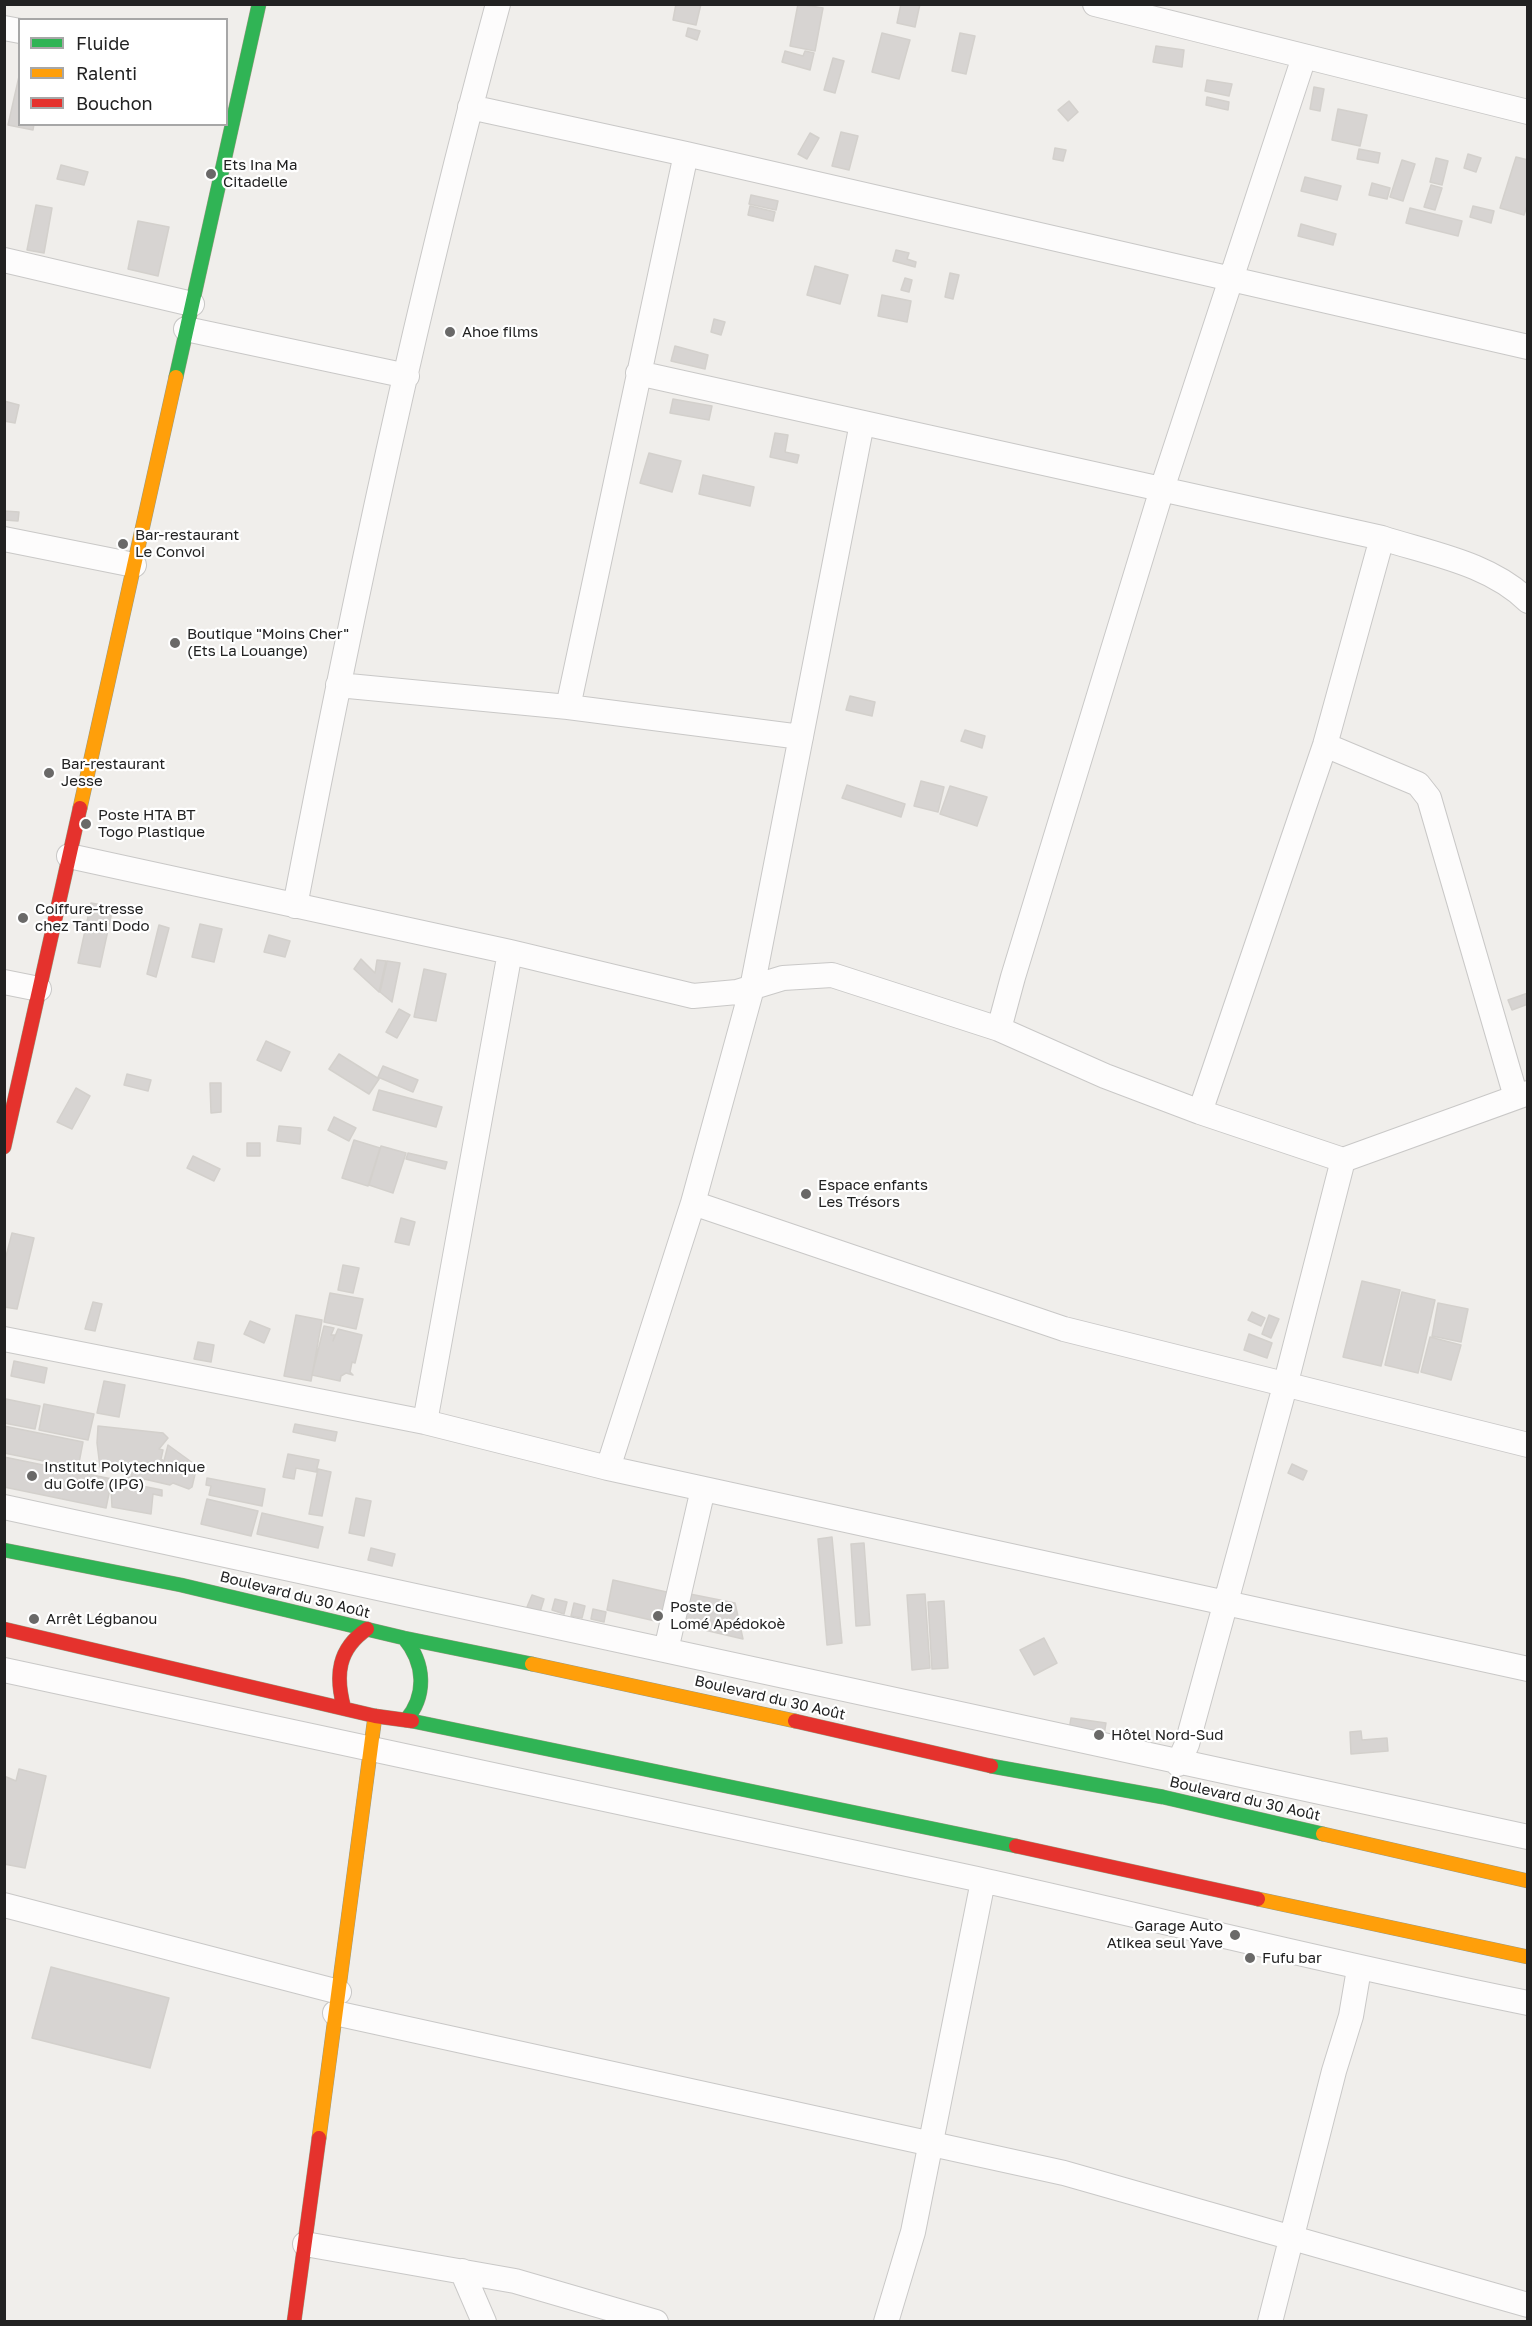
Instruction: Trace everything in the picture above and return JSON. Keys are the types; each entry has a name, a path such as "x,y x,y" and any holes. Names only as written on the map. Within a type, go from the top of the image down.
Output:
{"main road":[{"path":"228,111 235,73 259,4"},
{"path":"4,1147 192,304 225,126"},
{"name":"Boulevard du 30 Août","path":"4,1550 181,1584 404,1638 657,1689 1002,1768 1163,1797 1527,1881"},
{"path":"4,1629 375,1716 406,1720 993,1841 1527,1957"},
{"path":"344,1708 339,1691 341,1658 347,1643 367,1629"},
{"path":"404,1638 418,1657 421,1676 414,1712 406,1720"},
{"path":"294,2322 375,1716"}],"street":[{"path":"295,906 338,685 407,376 470,107 498,4"},
{"path":"1095,4 1527,112"},
{"path":"999,1029 1012,977 1162,489 1304,57"},
{"path":"470,107 686,154 1527,347"},
{"path":"568,706 686,154"},
{"path":"4,260 192,304"},
{"path":"186,329 407,376"},
{"path":"638,373 1382,538 1486,571 1515,588 1527,601"},
{"path":"608,1468 693,1203 752,988 862,423"},
{"path":"1200,1112 1325,745 1382,538"},
{"path":"4,539 134,565"},
{"path":"338,685 568,706 801,737"},
{"path":"69,856 510,952 693,996 716,995 752,988 783,978 832,975 999,1029 1105,1076 1200,1112 1343,1160 1522,1095 1430,798 1418,784 1325,745"},
{"path":"425,1422 510,952"},
{"path":"4,982 39,989"},
{"path":"1178,1764 1187,1744 1226,1604 1343,1160"},
{"path":"693,1203 1064,1329 1527,1445"},
{"path":"4,1339 425,1422 608,1468 1527,1669"},
{"path":"666,1650 703,1489"},
{"path":"4,1507 666,1650 1178,1764 1527,1837"},
{"path":"4,1670 371,1746 983,1881 1359,1969 1527,2003"},
{"path":"886,2322 913,2232 983,1881"},
{"path":"4,1905 337,2003 931,2144 1064,2173 1527,2305"},
{"path":"1270,2322 1334,2071 1351,2016 1359,1969"},
{"path":"306,2244 515,2281 656,2322"},
{"path":"462,2271 484,2322"}],"building":[{"path":"676,4 701,4 696,25 673,20"},
{"path":"798,4 823,8 815,51 790,46"},
{"path":"901,4 920,4 915,27 897,23"},
{"path":"688,28 700,31 697,40 686,36"},
{"path":"882,33 910,40 899,79 872,72"},
{"path":"960,33 975,36 966,74 952,71"},
{"path":"1156,46 1184,50 1182,67 1153,62"},
{"path":"785,51 803,56 805,51 814,53 810,70 782,62"},
{"path":"833,58 844,61 835,93 824,90"},
{"path":"1207,80 1232,84 1229,96 1205,91"},
{"path":"18,81 18,126 34,126 33,130 8,125"},
{"path":"1314,87 1324,89 1320,111 1310,109"},
{"path":"1207,97 1229,102 1228,110 1206,105"},
{"path":"1069,101 1078,112 1068,121 1058,110"},
{"path":"1338,109 1367,115 1360,146 1332,140"},
{"path":"841,132 858,136 849,170 832,166"},
{"path":"810,133 819,138 807,159 798,154"},
{"path":"1055,148 1066,150 1063,161 1053,159"},
{"path":"1359,149 1380,153 1378,163 1357,159"},
{"path":"1468,154 1481,158 1476,172 1464,168"},
{"path":"1516,157 1528,160 1528,203 1524,215 1500,208"},
{"path":"1436,158 1448,161 1442,185 1430,182"},
{"path":"1402,160 1415,164 1403,201 1390,197"},
{"path":"61,165 88,172 84,185 57,179"},
{"path":"1305,177 1341,186 1337,200 1301,191"},
{"path":"1372,183 1390,188 1387,199 1369,195"},
{"path":"1431,185 1442,188 1435,210 1424,207"},
{"path":"751,195 778,201 776,210 749,204"},
{"path":"36,205 52,208 44,253 27,250"},
{"path":"750,206 775,212 773,221 748,215"},
{"path":"1473,206 1494,211 1491,223 1470,217"},
{"path":"1410,208 1462,221 1458,236 1406,223"},
{"path":"138,221 169,227 158,276 128,269"},
{"path":"1301,224 1336,234 1333,245 1298,236"},
{"path":"896,250 909,253 907,259 916,262 915,267 893,261"},
{"path":"815,266 848,275 840,304 807,295"},
{"path":"950,273 959,275 953,299 945,297"},
{"path":"905,278 912,280 909,292 901,290"},
{"path":"882,295 911,301 907,322 878,316"},
{"path":"714,319 725,322 721,335 711,332"},
{"path":"675,346 708,355 705,369 671,361"},
{"path":"673,399 712,406 709,420 670,413"},
{"path":"4,401 19,405 15,423 4,421"},
{"path":"775,433 788,435 785,452 799,455 797,463 770,457"},
{"path":"649,453 681,461 672,492 640,483"},
{"path":"703,475 754,487 750,506 699,494"},
{"path":"4,511 19,512 18,521 4,520"},
{"path":"850,696 875,702 872,716 846,710"},
{"path":"965,730 985,736 982,748 961,741"},
{"path":"921,781 944,787 938,812 914,806"},
{"path":"847,785 905,804 901,817 842,798"},
{"path":"950,786 987,797 977,826 940,814"},
{"path":"91,903 113,907 100,967 78,963"},
{"path":"200,924 222,929 214,962 192,957"},
{"path":"159,925 169,928 156,977 147,974"},
{"path":"269,935 290,941 285,957 264,952"},
{"path":"361,959 375,973 377,960 386,961 379,992 354,969"},
{"path":"387,961 400,963 392,1002 380,992"},
{"path":"424,969 446,974 436,1021 414,1017"},
{"path":"1528,993 1528,1004 1512,1010 1508,1000"},
{"path":"399,1009 410,1015 397,1038 386,1032"},
{"path":"266,1041 290,1052 281,1071 257,1060"},
{"path":"339,1054 379,1079 369,1094 329,1069"},
{"path":"383,1066 418,1080 413,1092 378,1077"},
{"path":"127,1074 151,1080 148,1091 124,1085"},
{"path":"210,1083 221,1083 221,1112 211,1113"},
{"path":"76,1088 90,1096 72,1129 57,1122"},
{"path":"379,1090 442,1107 436,1127 373,1110"},
{"path":"334,1117 356,1128 349,1141 328,1130"},
{"path":"279,1126 301,1128 300,1144 277,1141"},
{"path":"354,1140 380,1148 368,1186 342,1178"},
{"path":"247,1143 260,1143 260,1156 247,1156"},
{"path":"381,1146 406,1153 393,1193 369,1185"},
{"path":"408,1153 447,1162 445,1169 406,1159"},
{"path":"193,1156 220,1169 214,1181 187,1168"},
{"path":"401,1218 415,1222 409,1245 395,1242"},
{"path":"12,1233 34,1238 17,1309 4,1307 4,1264"},
{"path":"343,1265 359,1268 353,1293 338,1290"},
{"path":"1362,1281 1400,1290 1381,1366 1343,1357"},
{"path":"1402,1292 1435,1300 1418,1373 1385,1365"},
{"path":"330,1293 363,1299 356,1329 324,1322"},
{"path":"93,1302 102,1304 95,1331 85,1329"},
{"path":"1438,1303 1468,1309 1461,1342 1432,1336"},
{"path":"1252,1312 1265,1318 1261,1326 1248,1320"},
{"path":"296,1315 322,1320 311,1381 284,1376"},
{"path":"1269,1315 1279,1319 1271,1338 1262,1334"},
{"path":"250,1321 270,1329 264,1343 244,1334"},
{"path":"324,1326 334,1328 331,1335 335,1335 333,1341 338,1329 362,1335 355,1363 352,1362 350,1372 353,1375 346,1373 341,1376 340,1381 312,1375"},
{"path":"1249,1334 1272,1343 1267,1358 1244,1350"},
{"path":"1430,1337 1461,1345 1451,1380 1421,1372"},
{"path":"198,1342 214,1345 211,1362 194,1359"},
{"path":"14,1361 47,1368 44,1383 11,1376"},
{"path":"104,1381 125,1385 119,1417 97,1413"},
{"path":"6,1399 40,1406 35,1429 4,1423"},
{"path":"44,1404 94,1414 88,1440 39,1430"},
{"path":"295,1424 337,1432 335,1441 293,1432"},
{"path":"4,1426 83,1442 78,1468 4,1453"},
{"path":"98,1426 163,1433 168,1438 159,1449 163,1450 161,1459 164,1461 168,1445 197,1466 192,1487 189,1489 173,1483 170,1485 144,1479 142,1486 162,1490 162,1496 153,1494 151,1514 112,1507 111,1488 125,1490 128,1480 125,1477 132,1475 100,1467 97,1443"},
{"path":"288,1454 319,1460 316,1472 296,1468 294,1479 283,1477"},
{"path":"4,1457 112,1479 106,1508 4,1487"},
{"path":"1292,1464 1307,1471 1303,1480 1288,1473"},
{"path":"318,1469 331,1472 322,1516 309,1514"},
{"path":"207,1478 265,1489 262,1506 209,1495 211,1486 206,1485"},
{"path":"356,1498 371,1501 364,1536 349,1533"},
{"path":"207,1499 258,1511 251,1536 201,1524"},
{"path":"262,1513 323,1527 318,1548 257,1534"},
{"path":"832,1537 842,1643 827,1645 818,1539"},
{"path":"864,1543 870,1625 856,1626 851,1544"},
{"path":"371,1548 395,1554 392,1566 368,1560"},
{"path":"613,1580 671,1593 664,1623 607,1610"},
{"path":"690,1594 735,1603 743,1639 683,1625"},
{"path":"925,1594 930,1668 912,1670 907,1595"},
{"path":"532,1595 544,1599 540,1612 527,1607"},
{"path":"555,1599 567,1602 564,1614 552,1610"},
{"path":"944,1601 948,1668 932,1669 928,1602"},
{"path":"574,1603 585,1606 582,1618 571,1616"},
{"path":"593,1609 606,1612 604,1622 591,1619"},
{"path":"1044,1638 1057,1663 1034,1675 1020,1650"},
{"path":"1071,1718 1106,1723 1103,1741 1068,1736"},
{"path":"1361,1731 1362,1740 1387,1738 1388,1751 1351,1754 1350,1732"},
{"path":"19,1769 46,1776 25,1868 4,1864 4,1776 16,1781"},
{"path":"51,1967 169,1998 150,2068 32,2038"}],"traffic: fast":[{"path":"176,377 259,4"},
{"path":"4,1550 181,1585 404,1638 532,1664"},
{"path":"404,1638 416,1658 421,1679 418,1700 406,1720"},
{"path":"412,1721 1016,1846"},
{"path":"991,1766 1163,1797 1323,1834"}],"traffic: slow":[{"path":"80,808 176,377"},
{"path":"532,1664 795,1721"},
{"path":"319,2138 375,1716"},
{"path":"1323,1834 1528,1881"},
{"path":"1258,1899 1528,1957"}],"traffic: jam":[{"path":"4,1147 80,808"},
{"path":"4,1629 375,1716 412,1721"},
{"path":"344,1708 340,1685 341,1664 350,1645 367,1629"},
{"path":"795,1721 991,1766"},
{"path":"1016,1846 1258,1899"},
{"path":"294,2322 319,2138"}],"place":[{"name":"Ets Ina Ma Citadelle","path":"211,174"},
{"name":"Ahoe films","path":"450,332"},
{"name":"Bar-restaurant Le Convoi","path":"123,544"},
{"name":"Boutique \"Moins Cher\" (Ets La Louange)","path":"175,643"},
{"name":"Bar-restaurant Jesse","path":"49,773"},
{"name":"Poste HTA BT Togo Plastique","path":"86,824"},
{"name":"Coiffure-tresse chez Tanti Dodo","path":"23,918"},
{"name":"Espace enfants Les Trésors","path":"806,1194"},
{"name":"Institut Polytechnique du Golfe (IPG)","path":"32,1476"},
{"name":"Poste de Lomé Apédokoè","path":"658,1616"},
{"name":"Arrêt Légbanou","path":"34,1619"},
{"name":"Hôtel Nord-Sud","path":"1099,1735"},
{"name":"Garage Auto Atikea seul Yave","path":"1235,1935"},
{"name":"Fufu bar","path":"1250,1958"}]}
